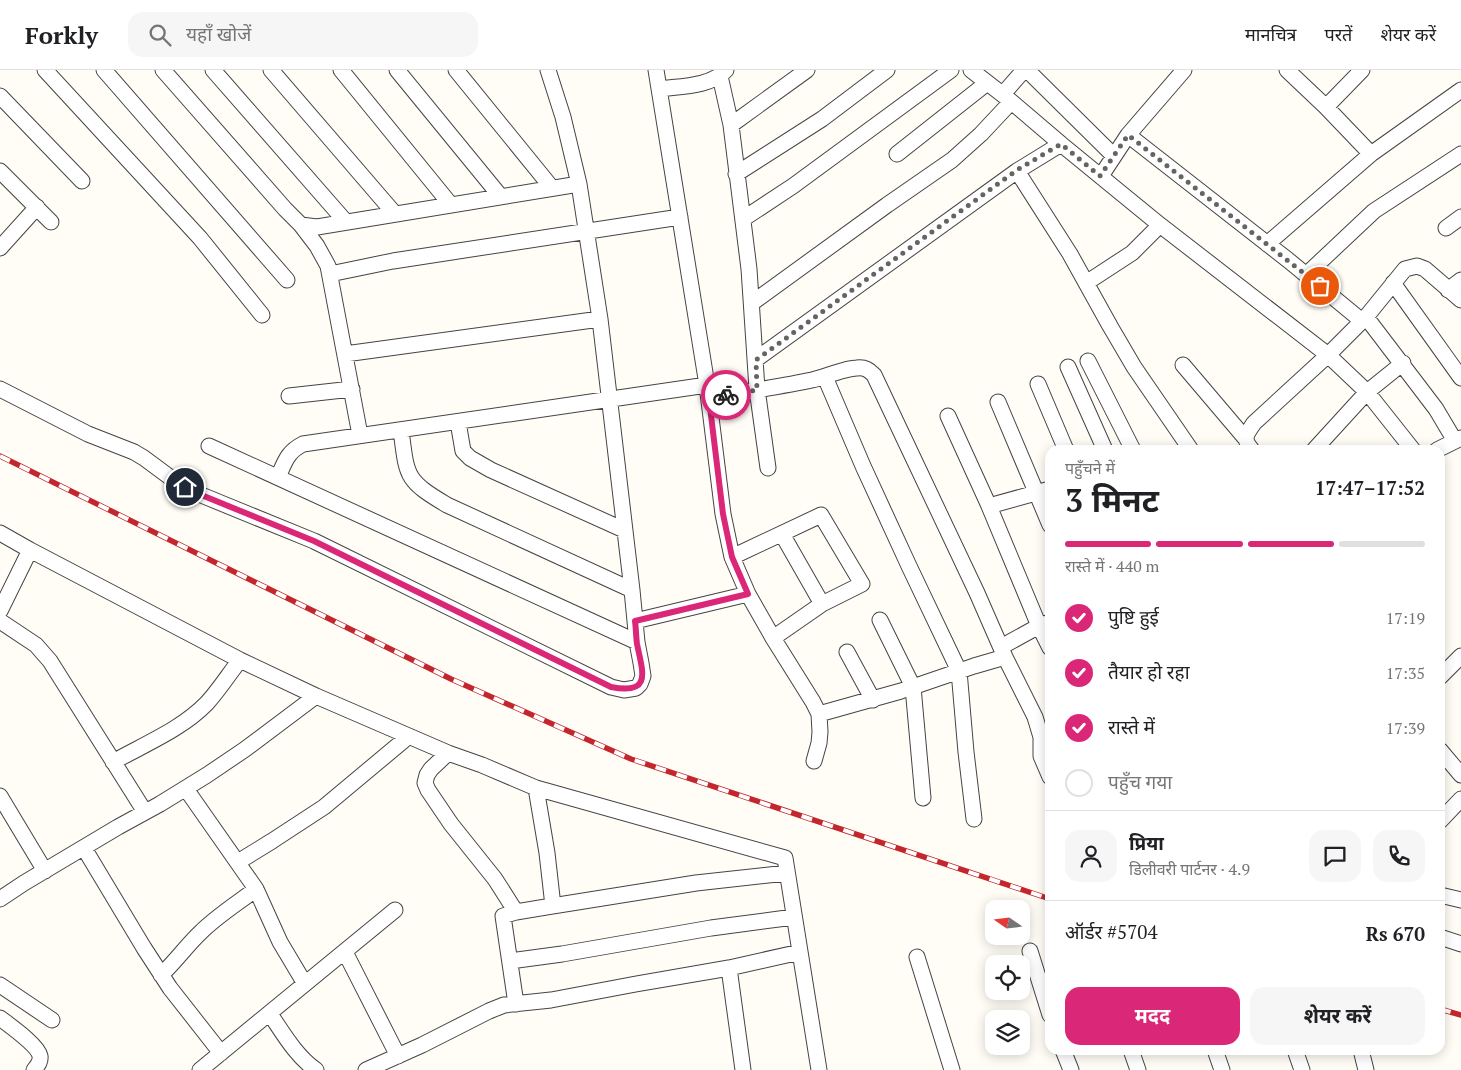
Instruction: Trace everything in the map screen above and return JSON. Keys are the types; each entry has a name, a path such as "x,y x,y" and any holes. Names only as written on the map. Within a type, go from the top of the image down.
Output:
{"street":[{"path":"45,70 200,238 262,315"},
{"path":"104,70 287,280"},
{"path":"163,70 285,209 301,224 317,246 328,266 360,435"},
{"path":"213,70 346,222"},
{"path":"271,70 395,214"},
{"path":"341,70 451,205"},
{"path":"397,70 501,197"},
{"path":"456,70 552,188"},
{"path":"0,389 88,434 139,455 175,482 194,492 314,541 611,687 624,690 636,688 643,676 637,642 600,319 579,184 563,117 548,70"},
{"path":"656,70 708,392 723,514 732,557 748,594 819,714 820,732 814,762"},
{"path":"730,125 807,70"},
{"path":"736,174 822,118 887,70"},
{"path":"743,219 793,186 951,70"},
{"path":"972,70 1160,225 1328,354 1367,392 1409,445"},
{"path":"752,303 952,160 981,134 1025,70 1114,156"},
{"path":"1100,176 1128,135 1184,70"},
{"path":"1287,70 1371,154"},
{"path":"1326,107 1362,70"},
{"path":"659,89 707,82 723,73 743,219 752,303 757,390 768,468"},
{"path":"897,154 987,83"},
{"path":"1267,244 1371,154 1461,90"},
{"path":"0,96 82,181"},
{"path":"1128,135 1364,319 1402,364 1458,440 1445,446"},
{"path":"756,360 1017,170 1061,144"},
{"path":"1306,275 1374,211 1461,154"},
{"path":"1017,170 1070,254 1134,367 1188,445"},
{"path":"0,171 51,222"},
{"path":"301,224 316,227 579,184"},
{"path":"0,248 37,208"},
{"path":"330,274 403,260 680,216"},
{"path":"1446,228 1461,217"},
{"path":"1086,283 1132,252 1160,225"},
{"path":"1248,444 1247,434 1254,423 1364,319 1406,269 1417,266 1425,269 1461,300"},
{"path":"1448,290 1461,280"},
{"path":"1393,283 1461,378"},
{"path":"345,354 600,319"},
{"path":"1088,360 1130,445"},
{"path":"1319,445 1367,392 1402,364"},
{"path":"1184,366 1248,444"},
{"path":"1068,367 1103,445"},
{"path":"278,477 286,459 294,449 303,444 610,400 776,388 826,377 855,368 868,370 874,375 1039,728 1041,756 1045,763"},
{"path":"826,377 863,466 960,670 966,752 974,819"},
{"path":"1038,384 1064,445"},
{"path":"289,396 352,389"},
{"path":"989,506 1043,491 998,402"},
{"path":"819,714 873,700 960,670 1003,652 1045,624 948,416"},
{"path":"458,422 463,451 470,458 491,470 624,530"},
{"path":"401,430 409,475 427,493 447,505 632,590"},
{"path":"209,446 637,642"},
{"path":"732,557 820,515 862,584 822,604 774,638"},
{"path":"0,533 240,660 316,696 409,736 536,788 785,858 819,1070"},
{"path":"782,534 822,604"},
{"path":"0,611 30,550"},
{"path":"635,621 748,594"},
{"path":"880,620 913,687 923,798"},
{"path":"0,621 36,645 50,660 145,812"},
{"path":"847,652 873,700"},
{"path":"1445,672 1461,656"},
{"path":"113,762 192,716 208,702 240,660"},
{"path":"0,899 118,827 186,789 244,750 316,696"},
{"path":"238,862 324,807 409,736"},
{"path":"448,752 431,769 425,783 452,824 495,879 516,912"},
{"path":"1445,755 1459,765"},
{"path":"536,788 547,853 553,906"},
{"path":"186,789 256,889 280,942 306,984"},
{"path":"0,796 45,871"},
{"path":"1445,816 1461,799"},
{"path":"84,848 161,975 221,1053"},
{"path":"516,1004 503,916 516,912 696,883 787,873"},
{"path":"161,975 209,923 256,889"},
{"path":"1445,896 1461,900"},
{"path":"200,1070 395,910"},
{"path":"510,961 562,954 711,928 794,917"},
{"path":"1445,939 1461,944"},
{"path":"1030,951 1045,999"},
{"path":"345,952 398,1056"},
{"path":"366,1070 422,1046 504,1005 551,1000 729,968 800,952"},
{"path":"917,957 952,1070"},
{"path":"729,968 743,1070"},
{"path":"0,984 52,1020"},
{"path":"270,1014 296,1051 316,1070"},
{"path":"0,1018 39,1052 39,1063 34,1070"},
{"path":"1065,1055 1071,1070"},
{"path":"1133,1055 1138,1070"},
{"path":"1218,1055 1222,1070"},
{"path":"1298,1055 1302,1070"},
{"path":"1362,1055 1366,1070"}],"railway":[{"path":"0,456 451,679 631,759 1045,897"},
{"path":"1445,1010 1461,1015"}],"way so far":[{"path":"726,395 757,390 756,360 1017,170 1061,144 1100,176 1128,135 1320,286"}],"route":[{"path":"185,487 314,541 611,687 624,690 636,688 643,676 635,621 748,594 732,557 723,514 709,399 726,395"}]}
